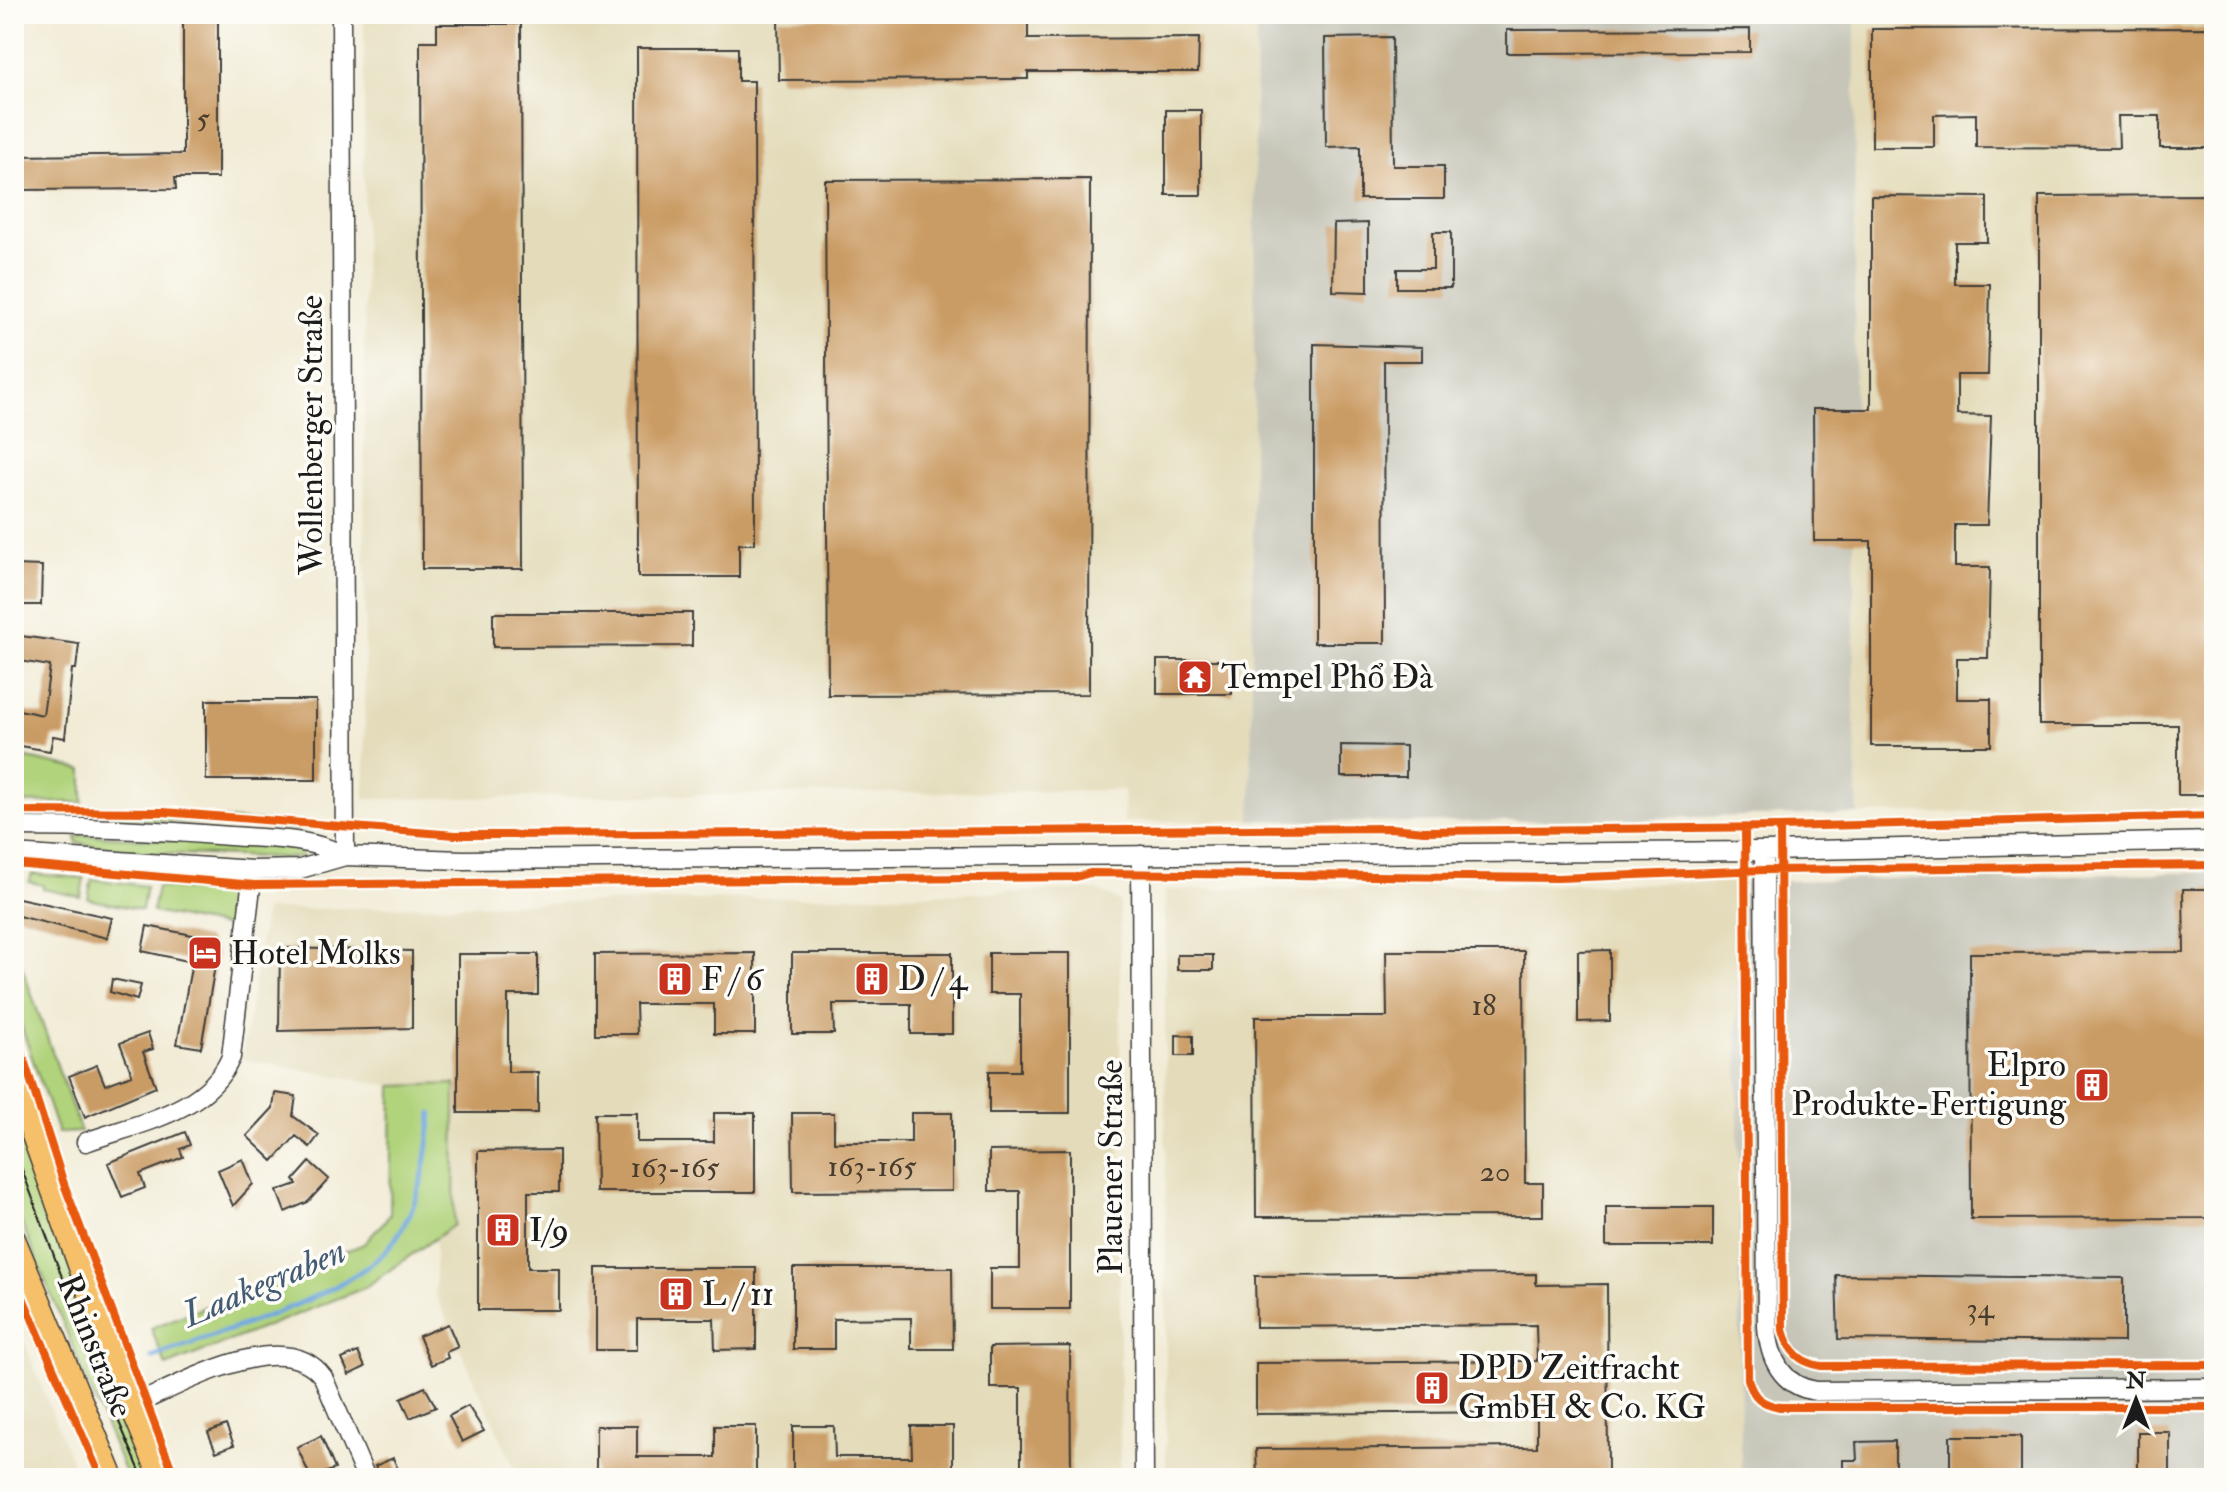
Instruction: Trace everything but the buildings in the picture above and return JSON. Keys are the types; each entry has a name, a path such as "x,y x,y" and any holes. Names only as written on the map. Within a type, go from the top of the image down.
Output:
{"main road":[{"name":"Rhinstraße","path":"14,1082 131,1406 161,1478"},
{"name":"Rhinstraße","path":"14,1239 113,1478"}],"street":[{"name":"Wollenberger Straße","path":"341,14 345,856"},
{"path":"14,827 147,830 299,841 329,848 345,856"},
{"path":"14,854 253,870 300,869 345,856 478,860 1764,851 2214,841"},
{"path":"1764,851 1767,1326 1772,1358 1779,1370 1801,1388 1816,1391 2214,1388"},
{"name":"Plauener Straße","path":"1141,855 1144,1478"},
{"path":"86,1142 187,1105 220,1080 231,1057 253,870"},
{"path":"131,1406 251,1357 283,1353 300,1358 315,1366 323,1377 366,1478"}],"shaded area":[{"path":"364,14 1256,14 1251,820 1124,822 1123,790 365,799"},
{"path":"1256,14 1855,14 1854,694 1858,814 1409,823 1251,820"},
{"path":"1855,14 2214,14 2214,808 1858,814 1854,694"},
{"path":"2214,872 2214,1478 1741,1478 1736,882"},
{"path":"1736,882 1741,1478 1166,1478 1165,890"},
{"path":"1098,890 1120,902 1120,1478 519,1478 435,1294 435,1239 454,1225 455,1084 392,1086 242,1059 265,910"},
{"path":"14,1316 78,1478 14,1478"}],"green space":[{"path":"14,755 83,770 83,802 14,803"},
{"path":"117,813 304,824 304,830 118,818"},
{"path":"76,837 302,848 301,858 147,853 77,843"},
{"path":"32,874 84,878 81,897 43,889 43,885 29,882"},
{"path":"92,879 146,886 142,910 88,899"},
{"path":"157,887 233,893 237,899 233,928 152,912"},
{"path":"14,945 81,1132 58,1133 14,1005"},
{"path":"455,1084 454,1225 364,1288 166,1366 151,1328 364,1244 390,1215 392,1086"},
{"path":"14,1114 147,1478 127,1478 14,1205"}],"waterway":[{"name":"Laakegraben","path":"152,1357 318,1295 375,1261 394,1241 411,1211 425,1163 432,1113"}],"tram line":[{"path":"14,1148 95,1366 143,1478"}],"cycle path":[{"path":"14,811 163,812 455,835 1391,828 1424,831 1780,827 2214,816"},
{"path":"1780,827 1783,1330 1792,1349 1801,1359 1821,1366 2214,1365"},
{"path":"1745,828 1748,1379 1756,1395 1763,1402 1780,1407 2214,1407"},
{"path":"14,864 254,885 1076,877 1090,873 1558,878 1764,870 2214,865"},
{"path":"14,1029 64,1184 175,1478"},
{"path":"14,1277 101,1478"}],"place":[{"name":"Tempel Phổ Đà","path":"1195,677"},
{"name":"Hotel Molks","path":"205,953"},
{"name":"F / 6","path":"675,979"},
{"name":"D / 4","path":"872,979"},
{"name":"Elpro Produkte-Fertigung","path":"2092,1085"},
{"name":"I/9","path":"503,1230"},
{"name":"L / 11","path":"676,1294"},
{"name":"DPD Zeitfracht GmbH & Co. KG","path":"1432,1388"}]}
